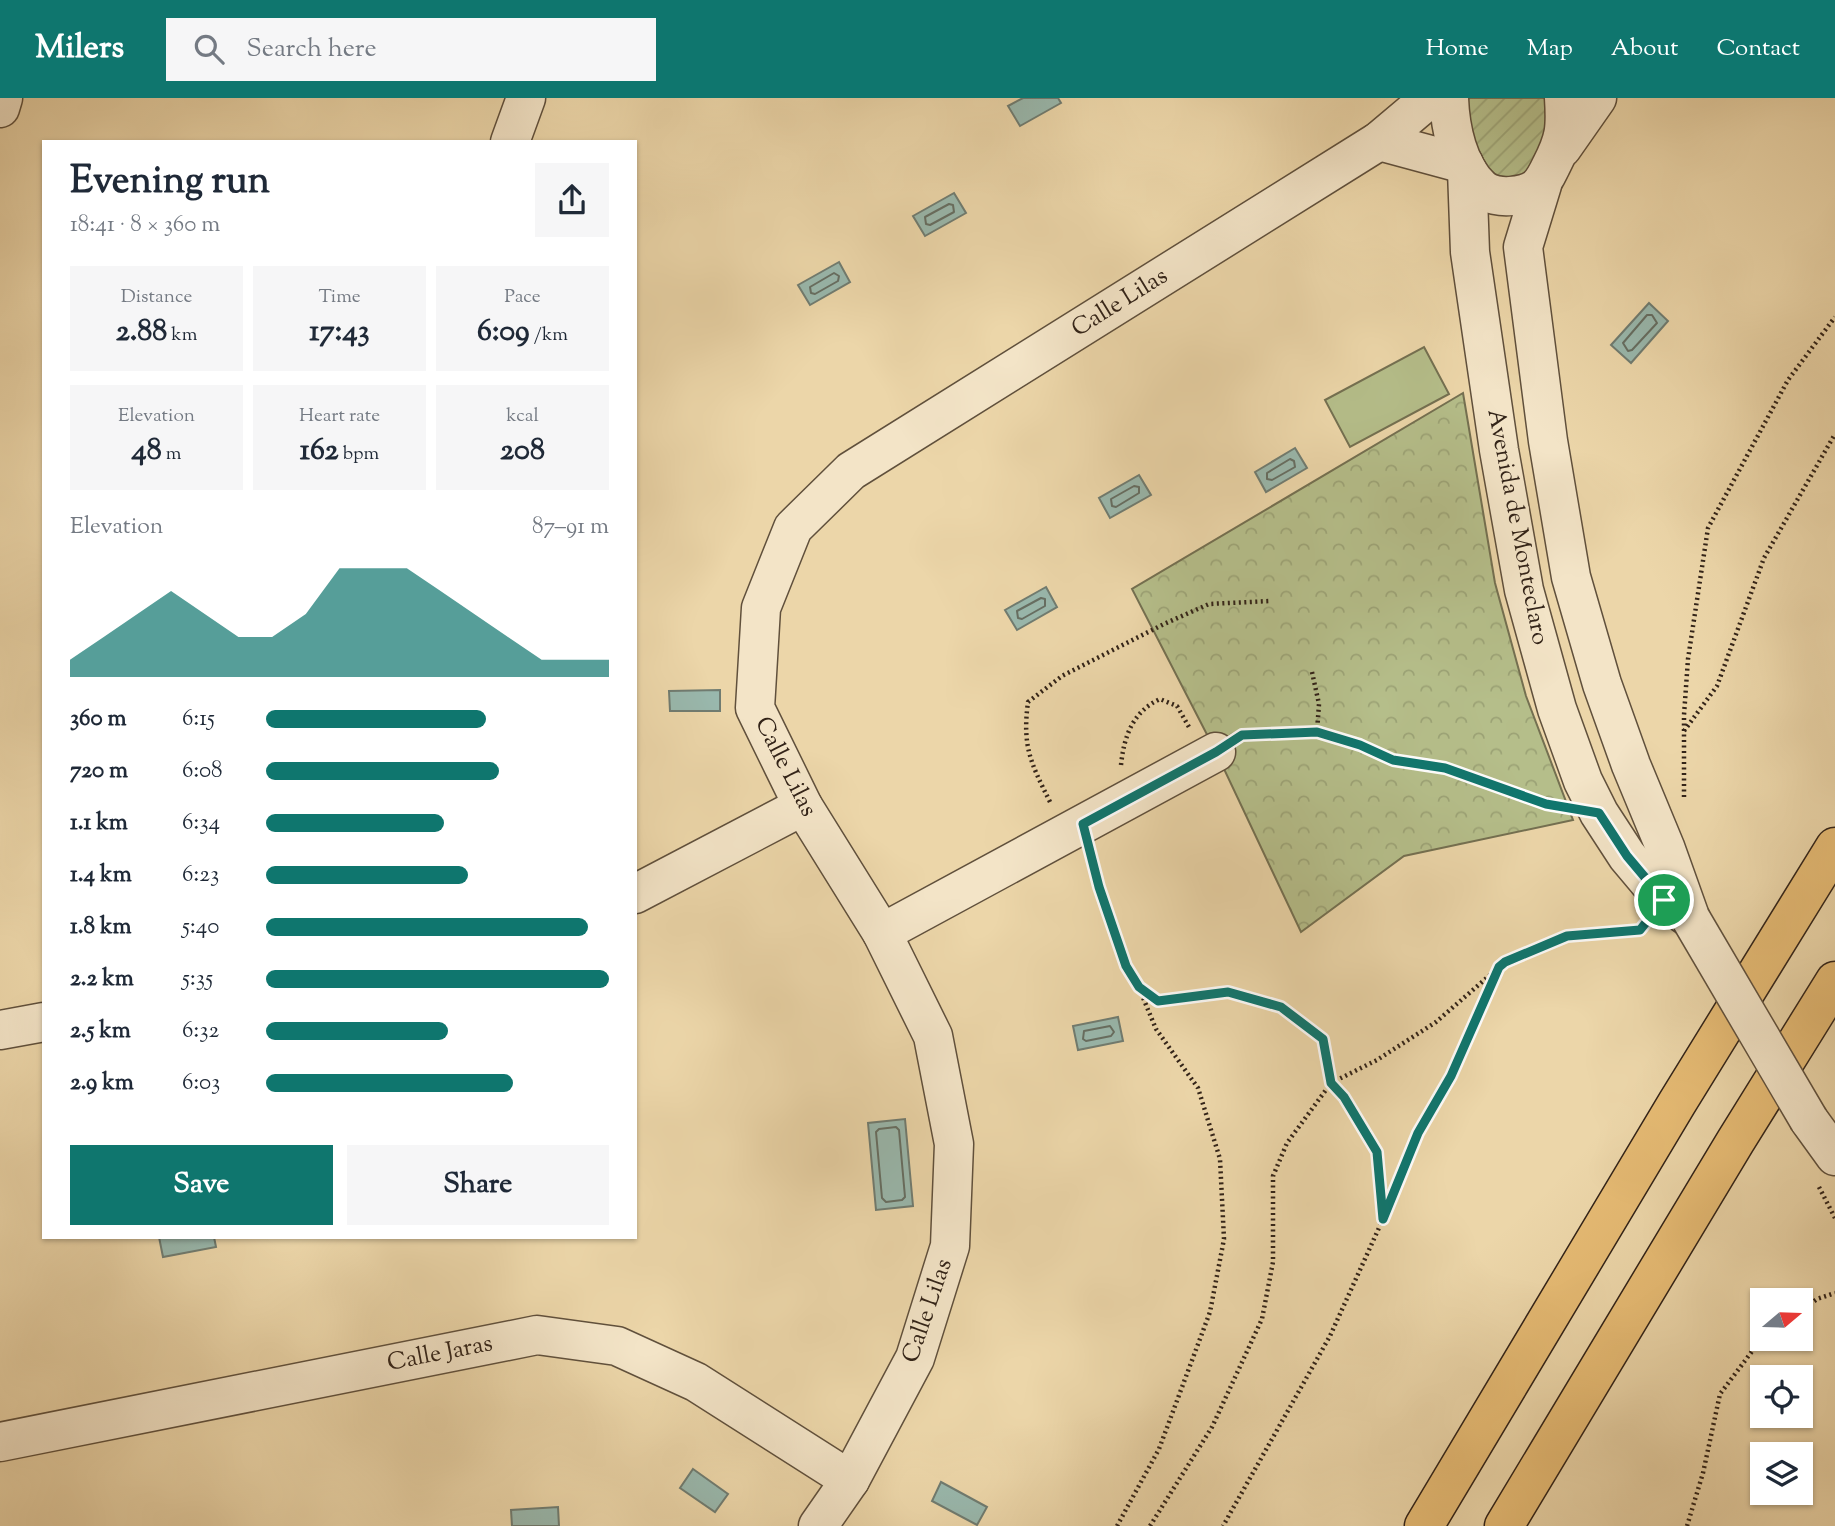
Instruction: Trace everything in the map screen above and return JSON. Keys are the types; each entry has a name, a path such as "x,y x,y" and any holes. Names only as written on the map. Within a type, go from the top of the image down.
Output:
{"highway":[{"path":"1424,1526 1670,1114 1835,847"},
{"path":"1504,1526 1835,981"}],"street":[{"path":"0,108 3,98"},
{"path":"511,140 526,98"},
{"name":"Calle Lilas","path":"818,1526 850,1480 915,1358 950,1246 954,1144 933,1037 882,933 803,806 755,708 761,608 793,528 851,471 1379,141 1430,98"},
{"path":"1449,98 1450,120 1466,167 1482,190 1502,197 1524,195 1550,169 1597,98"},
{"path":"1550,169 1565,124 1564,98"},
{"path":"1379,141 1466,167"},
{"name":"Avenida de Monteclaro","path":"1466,167 1470,252 1499,450 1524,590 1557,709 1583,781 1599,813 1627,856 1678,910"},
{"name":"Avenida de Monteclaro","path":"1550,169 1524,247 1548,441 1571,577 1602,684 1631,765 1665,847 1678,910"},
{"path":"882,933 1204,759"},
{"path":"637,893 803,806"},
{"path":"1678,910 1827,1149"},
{"path":"0,1030 42,1022"},
{"name":"Calle Jaras","path":"0,1442 537,1335 617,1346 685,1377 850,1480"}],"path":[{"path":"1684,804 1688,659 1708,528 1788,380 1835,317"},
{"path":"1684,732 1717,687 1765,558 1835,434"},
{"path":"1117,1526 1159,1449 1210,1312 1224,1239 1220,1158 1198,1088 1156,1029 1139,987 1126,966 1099,887 1074,829 1031,763 1024,729 1028,702 1062,677 1164,624 1209,604 1270,601"},
{"path":"1312,672 1319,704 1317,732"},
{"path":"1119,774 1124,741 1134,722 1145,706 1160,699 1177,706 1204,759 1242,735 1317,732 1360,745 1393,760 1445,768 1546,804 1599,813"},
{"path":"1150,1526 1212,1427 1262,1320 1273,1262 1273,1176 1287,1143 1331,1083 1377,1060 1436,1022 1505,962 1567,936 1640,930 1678,910"},
{"path":"1223,1526 1330,1336 1418,1133 1451,1076 1499,967"},
{"path":"1139,987 1158,1001 1228,992 1281,1007 1323,1039 1331,1083 1344,1097 1377,1152 1383,1219"},
{"path":"1813,1302 1835,1293"},
{"path":"1687,1526 1703,1473 1720,1394 1752,1351"}],"green space":[{"path":"1465,98 1547,98 1549,122 1532,171 1514,177 1499,176 1489,169 1475,145"},
{"path":"1424,347 1449,394 1350,447 1325,400"},
{"path":"1463,393 1495,583 1526,696 1573,820 1404,856 1301,932 1216,752 1132,589"}],"water":[{"path":"1023,98 1058,98 1061,103 1020,126 1008,106"},
{"path":"954,193 966,213 925,236 913,216"},
{"path":"839,262 850,282 810,305 798,285"},
{"path":"1649,303 1668,321 1631,363 1611,345"},
{"path":"1295,448 1307,468 1266,492 1255,472"},
{"path":"1139,475 1151,495 1110,518 1099,498"},
{"path":"1046,587 1057,607 1017,630 1005,610"},
{"path":"720,690 720,711 670,711 669,691"},
{"path":"1118,1017 1123,1041 1078,1050 1073,1026"},
{"path":"905,1119 913,1206 876,1210 868,1123"},
{"path":"159,1239 214,1239 216,1247 163,1257"},
{"path":"693,1469 728,1494 715,1512 680,1488"},
{"path":"941,1482 987,1507 977,1525 932,1501"},
{"path":"558,1507 559,1526 512,1526 511,1510"}],"route":[{"path":"1317,732 1360,745 1393,760 1445,768 1546,804 1599,813 1627,856 1664,900 1640,930 1567,936 1499,967 1451,1076 1418,1133 1383,1219 1377,1152 1344,1097 1331,1083 1323,1039 1281,1007 1228,992 1158,1001 1139,987 1126,966 1099,887 1083,824 1216,752 1242,735 1317,732"}]}
